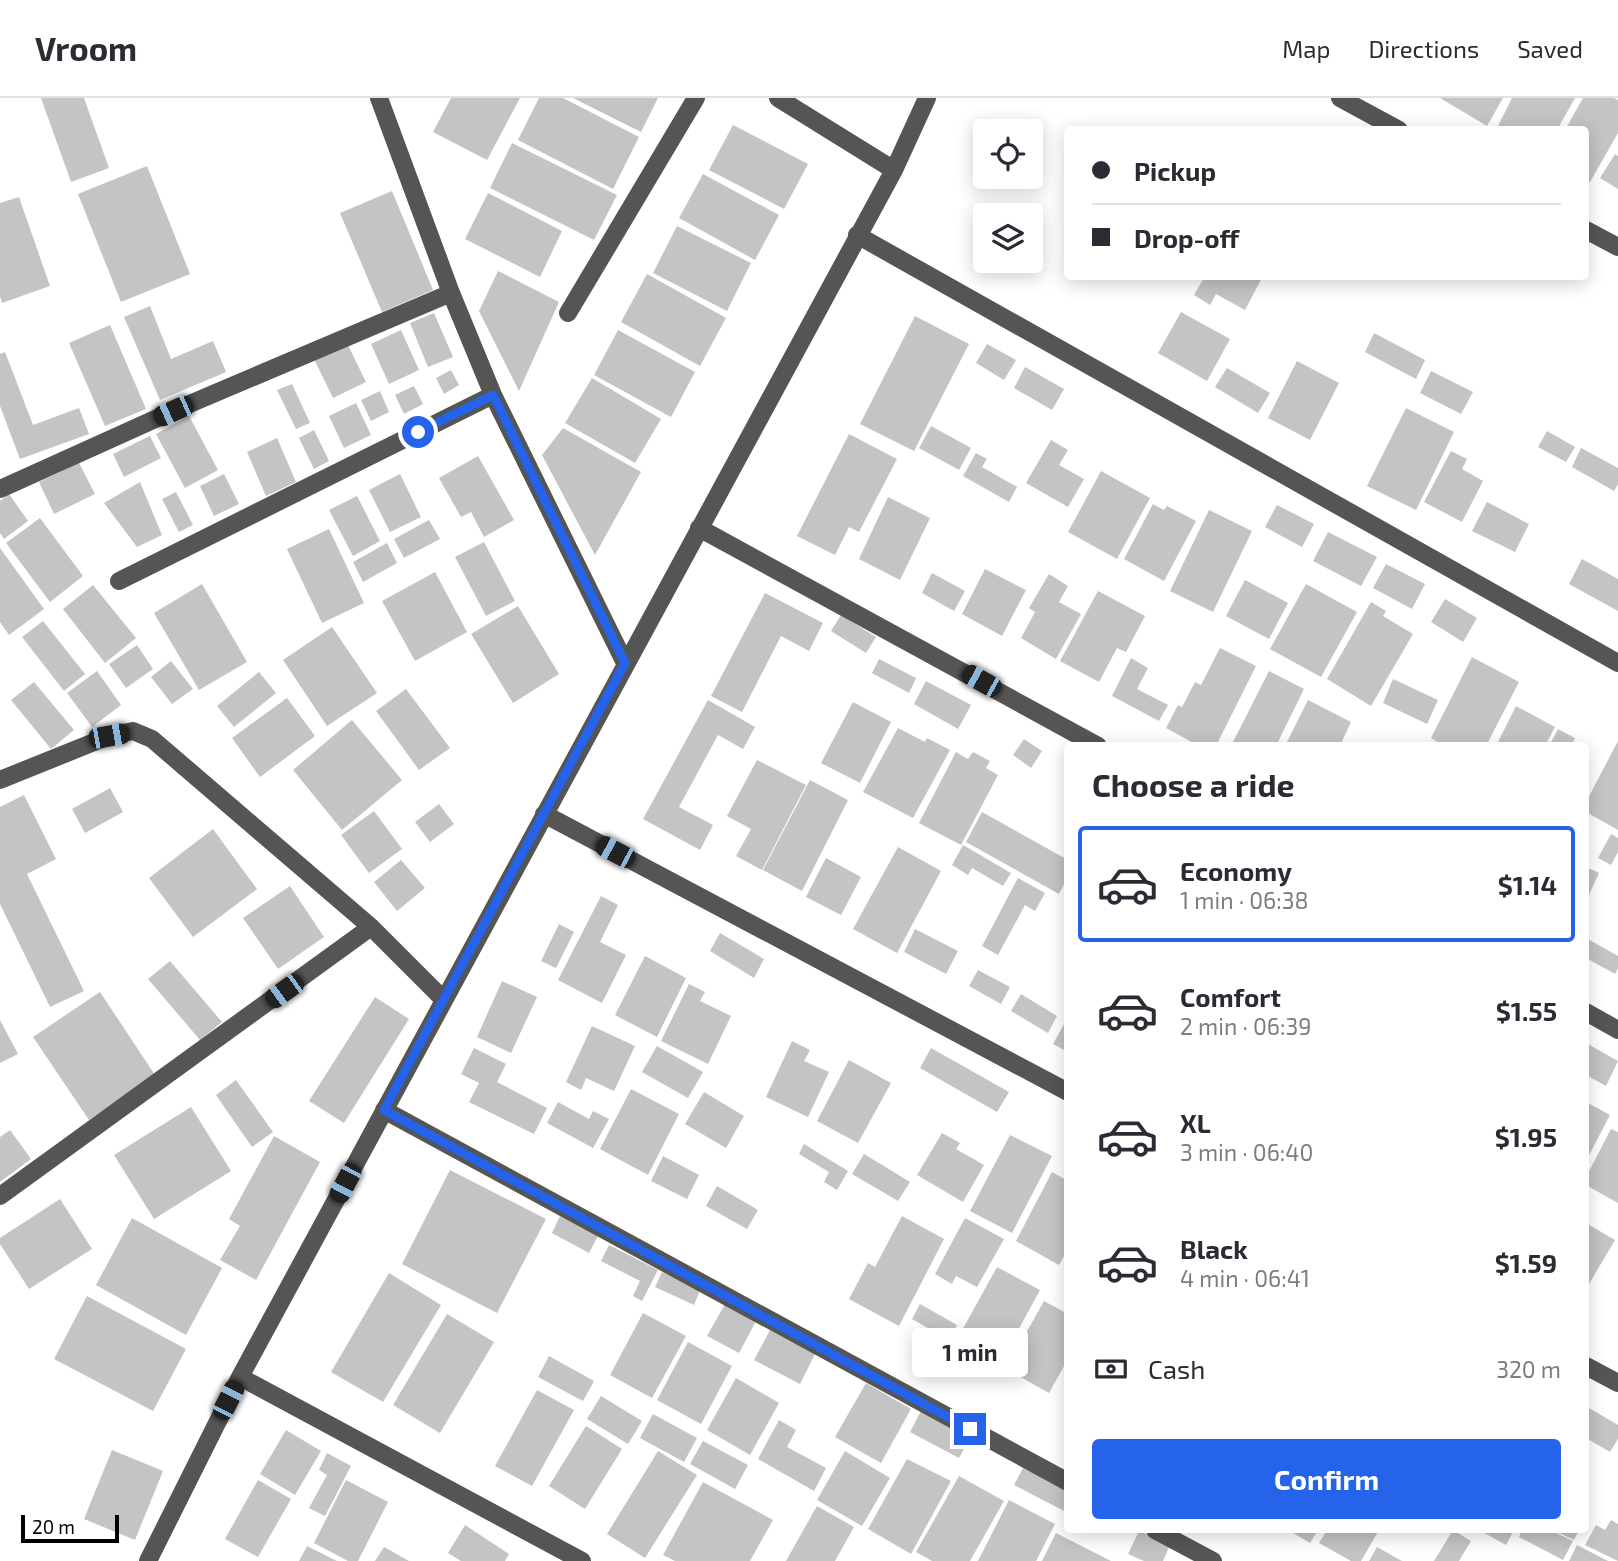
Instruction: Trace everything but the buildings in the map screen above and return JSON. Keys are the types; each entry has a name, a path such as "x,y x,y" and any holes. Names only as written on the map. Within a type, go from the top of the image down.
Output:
{"street":[{"path":"379,98 451,293 493,395 625,663"},
{"path":"568,313 696,98"},
{"path":"778,98 894,170"},
{"path":"148,1561 240,1377 894,170 928,98"},
{"path":"1340,98 1392,126"},
{"path":"1589,232 1618,247"},
{"path":"857,235 1618,663"},
{"path":"0,489 173,411 451,293"},
{"path":"119,581 493,395"},
{"path":"699,527 1091,742"},
{"path":"0,780 109,736 133,731 152,739 371,928 444,1000"},
{"path":"544,814 1064,1089"},
{"path":"0,1196 371,928"},
{"path":"1589,1014 1618,1030"},
{"path":"384,1110 1064,1480"},
{"path":"1589,1368 1618,1383"},
{"path":"240,1377 582,1561"},
{"path":"1161,1533 1213,1561"}],"route":[{"path":"418,432 493,395 625,663 384,1110 970,1429"}]}
